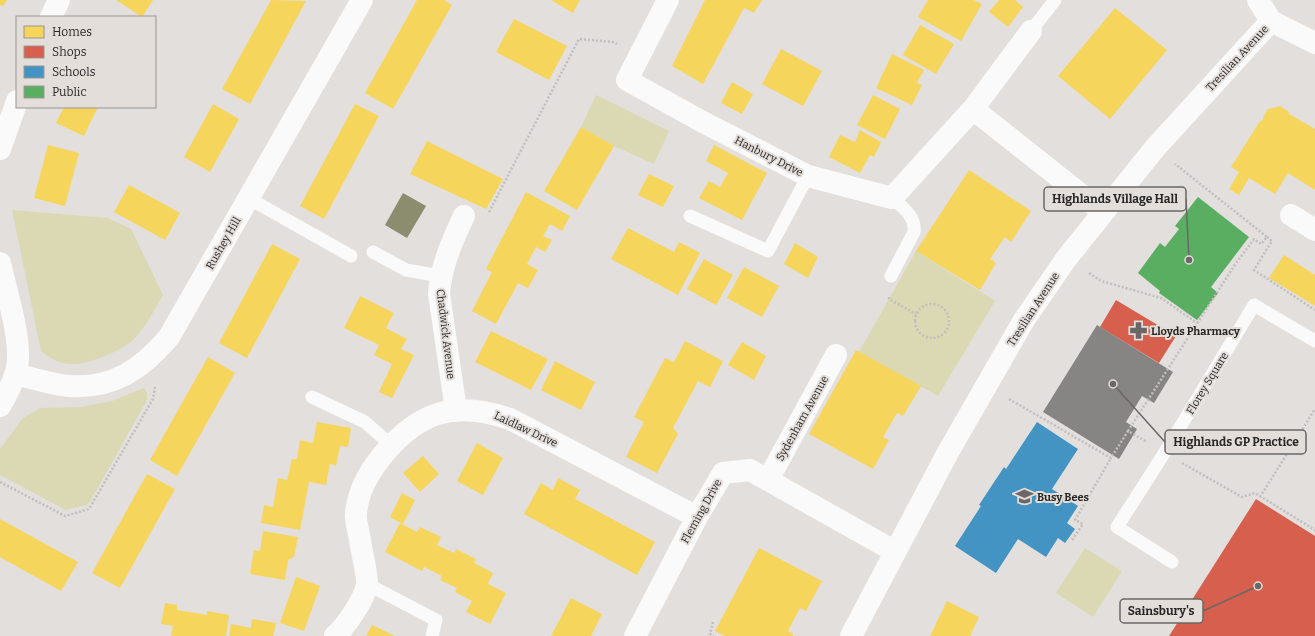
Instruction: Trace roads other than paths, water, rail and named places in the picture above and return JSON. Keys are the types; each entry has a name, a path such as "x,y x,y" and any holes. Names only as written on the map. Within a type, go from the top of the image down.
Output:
{"street":[{"path":"51,16 59,0"},
{"name":"Rushey Hill","path":"14,374 69,386 97,385 120,377 152,358 169,337 362,0"},
{"name":"Hanbury Drive","path":"668,0 627,80 808,176 892,198"},
{"path":"1258,0 1271,21 1315,43"},
{"name":"Tresilian Avenue","path":"851,636 894,551 947,454 1024,320 1066,259 1155,148 1271,21"},
{"path":"892,198 973,109 1031,31"},
{"path":"0,149 16,104"},
{"path":"973,109 1103,212"},
{"path":"1291,215 1315,230"},
{"name":"Chadwick Avenue","path":"456,410 439,294 440,276 449,249 464,216"},
{"path":"0,263 17,340 18,358 14,374 0,406"},
{"name":"Sydenham Avenue","path":"768,480 836,355"},
{"name":"Laidlaw Drive","path":"367,584 356,514 361,492 370,471 392,445 411,426 432,415 456,410 482,411 510,420 697,517"},
{"name":"Fleming Drive","path":"635,636 697,517 723,473 750,470 894,551"},
{"path":"335,636 343,628 356,609 367,584"}],"lane":[{"path":"1031,31 1055,0"},
{"path":"690,216 768,251 808,176"},
{"path":"248,198 351,256"},
{"path":"891,276 914,232 915,227 914,220 908,212 892,198"},
{"path":"373,252 406,270 440,276"},
{"name":"Florey Square","path":"1172,562 1117,527 1165,452 1254,305 1315,341"},
{"path":"312,397 365,422 392,445"},
{"path":"367,584 436,620 432,636"}],"place":[{"name":"Highlands Village Hall","path":"1189,260"},
{"name":"Lloyds Pharmacy","path":"1138,331"},
{"name":"Highlands GP Practice","path":"1113,384"},
{"name":"Busy Bees","path":"1024,497"},
{"name":"Sainsbury's","path":"1258,586"}]}
